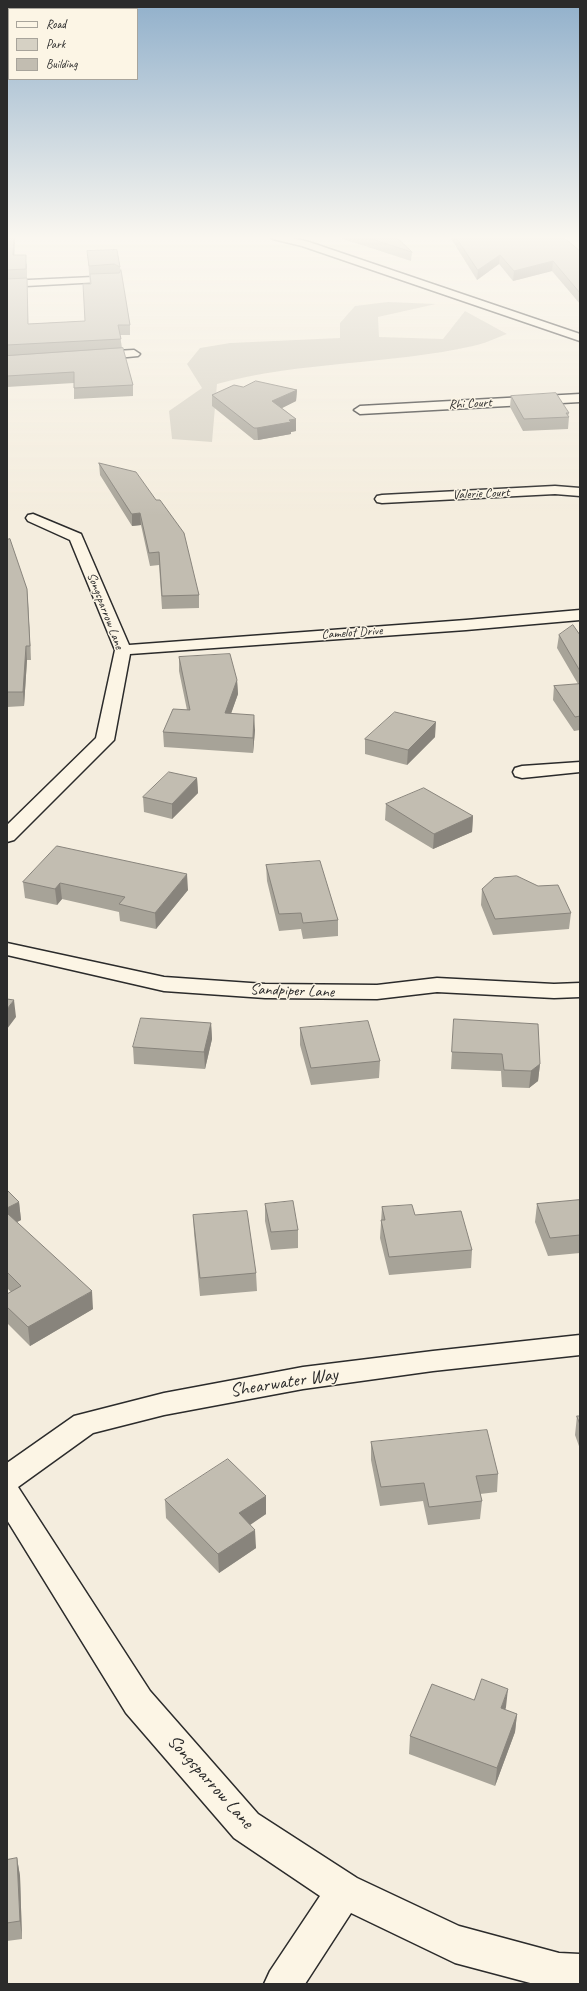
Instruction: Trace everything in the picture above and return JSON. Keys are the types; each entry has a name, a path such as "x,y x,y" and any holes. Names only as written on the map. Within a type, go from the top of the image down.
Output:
{"street":[{"path":"556,330 580,338"},
{"path":"86,357 134,354"},
{"name":"Rhi Court","path":"360,410 580,398"},
{"name":"Valerie Court","path":"382,499 555,490 580,492"},
{"name":"Songsparrow Lane","path":"7,836 105,740 123,650 76,537 33,518"},
{"name":"Camelot Drive","path":"123,650 256,639 510,622 580,615"},
{"path":"522,772 580,767"},
{"name":"Sandpiper Lane","path":"7,949 164,984 265,991 377,992 437,985 554,991 580,990"},
{"name":"Shearwater Way","path":"7,1479 84,1424 164,1404 303,1378 433,1361 580,1345"},
{"name":"Songsparrow Lane","path":"7,1494 138,1702 246,1826 344,1891 455,1944 559,1972 580,1973"},
{"path":"283,1984 344,1891"}],"green space":[{"path":"340,330 379,330 379,337 443,339 450,330 500,330 507,334 477,345 441,352 409,357 280,371 217,384 212,442 172,439 169,411 202,388 187,364 200,348 230,343 340,338"}],"building":[{"path":"7,330 119,330 121,339 7,345"},
{"path":"123,348 133,385 74,388 74,372 7,376 7,356"},
{"path":"256,381 297,390 272,401 296,419 289,420 291,422 254,428 212,395 234,385 243,387"},
{"path":"556,393 569,413 566,413 569,417 524,419 511,396"},
{"path":"99,463 136,472 156,500 160,500 184,533 199,595 162,596 159,552 149,553 140,513 132,514"},
{"path":"10,539 27,589 30,646 26,646 23,692 7,692 7,540"},
{"path":"573,625 580,635 580,671 559,635"},
{"path":"230,654 237,680 225,713 254,715 253,738 163,732 173,709 190,710 179,657"},
{"path":"580,684 580,716 575,717 554,686"},
{"path":"395,712 436,722 408,750 365,739"},
{"path":"169,772 197,778 172,804 143,797"},
{"path":"424,788 473,816 434,834 386,804"},
{"path":"57,846 187,874 155,913 119,904 125,897 60,883 55,889 23,882"},
{"path":"320,861 338,920 303,923 301,913 279,914 266,865"},
{"path":"517,876 538,886 558,885 571,913 495,919 482,889 494,878"},
{"path":"7,999 14,1000 7,1009"},
{"path":"141,1018 211,1023 204,1052 133,1047"},
{"path":"454,1019 538,1024 540,1064 531,1071 504,1070 502,1054 452,1052"},
{"path":"368,1021 380,1061 311,1068 300,1028"},
{"path":"7,1190 19,1202 7,1208"},
{"path":"580,1200 580,1235 550,1238 537,1204"},
{"path":"293,1201 298,1230 271,1232 265,1204"},
{"path":"412,1205 415,1215 461,1211 472,1250 389,1257 381,1220 385,1220 382,1207"},
{"path":"247,1211 256,1273 200,1278 193,1215"},
{"path":"7,1213 92,1291 28,1327 7,1307 7,1294 21,1286 7,1272"},
{"path":"577,1416 580,1416 580,1424"},
{"path":"487,1430 498,1474 476,1476 482,1501 429,1507 424,1483 381,1487 371,1442"},
{"path":"228,1459 266,1496 239,1513 255,1530 218,1554 165,1500"},
{"path":"482,1679 508,1689 501,1708 517,1714 497,1768 410,1736 432,1684 474,1700"},
{"path":"17,1858 20,1921 7,1923 7,1860"}]}
